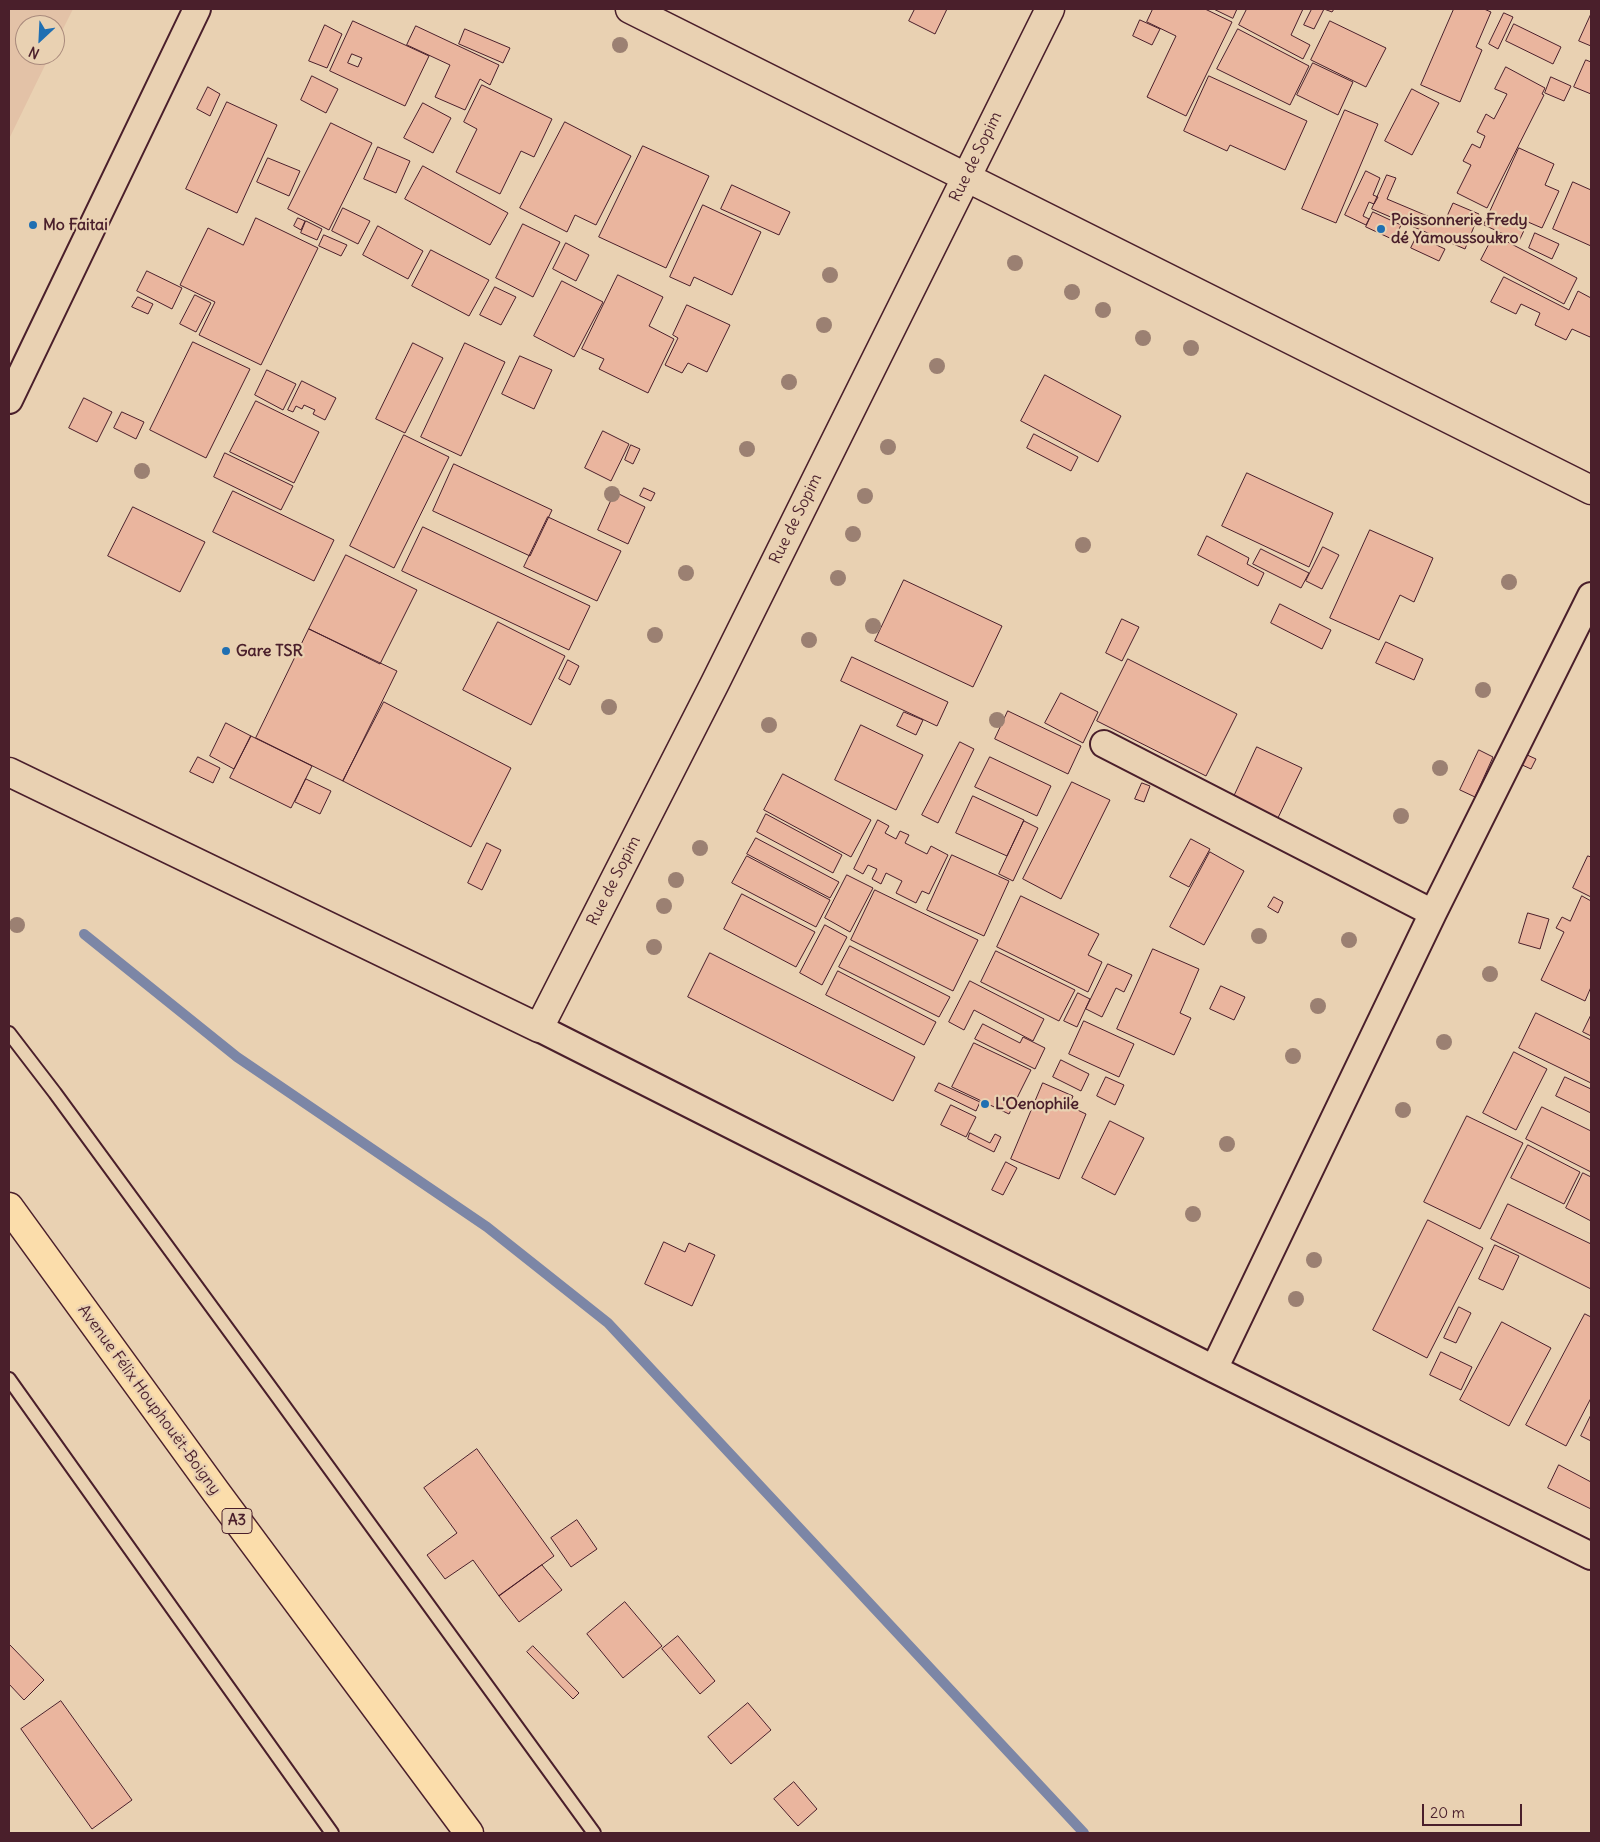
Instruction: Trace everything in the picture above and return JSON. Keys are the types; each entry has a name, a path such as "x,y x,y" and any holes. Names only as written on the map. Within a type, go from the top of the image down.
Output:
{"highway":[{"name":"Avenue Félix Houphouët-Boigny","path":"9,1207 216,1492 469,1833"}],"street":[{"path":"9,400 198,9"},
{"path":"630,9 1591,490"},
{"name":"Rue de Sopim","path":"539,1028 715,683 1050,9"},
{"path":"1214,1369 1433,912 1591,596"},
{"path":"1104,744 1433,912"},
{"path":"9,772 539,1028 1214,1369 1591,1556"}],"lane":[{"path":"9,1034 279,1399 594,1833"},
{"path":"9,1379 332,1833"}],"shaded area":[{"path":"9,9 73,9 65,25 65,15 15,15 15,65 45,65 9,139"}],"building":[{"path":"915,9 947,9 935,34 909,21"},
{"path":"1153,9 1205,9 1232,22 1186,116 1147,97 1176,36 1147,22"},
{"path":"1214,9 1237,9 1233,18"},
{"path":"1247,9 1303,9 1291,35 1310,45 1303,59 1239,25"},
{"path":"1312,9 1324,9 1314,29 1304,25"},
{"path":"1454,9 1484,9 1491,12 1476,47 1482,50 1460,102 1421,85"},
{"path":"1504,13 1513,17 1498,49 1489,44"},
{"path":"1591,14 1591,46 1579,41"},
{"path":"1140,20 1160,29 1152,45 1133,36"},
{"path":"353,21 429,56 405,106 330,71","holes":["352,54 362,58 358,67 348,63"]},
{"path":"1330,21 1386,48 1366,87 1311,60"},
{"path":"1514,24 1561,47 1553,64 1506,41"},
{"path":"325,25 342,34 327,68 309,61"},
{"path":"416,26 499,65 490,85 480,79 465,110 435,97 450,65 407,45"},
{"path":"465,29 510,48 503,63 459,44"},
{"path":"1238,29 1309,66 1290,105 1217,69"},
{"path":"1586,60 1591,62 1591,94 1574,87"},
{"path":"1313,63 1353,82 1338,115 1297,95"},
{"path":"1506,67 1545,88 1542,94 1544,95 1487,208 1457,193 1471,165 1463,161 1472,144 1480,148 1485,136 1477,132 1486,114 1494,119 1507,94 1495,89"},
{"path":"312,76 338,89 326,113 301,100"},
{"path":"1209,76 1307,121 1285,170 1230,145 1227,151 1184,131"},
{"path":"1551,77 1571,86 1564,101 1545,93"},
{"path":"482,85 552,119 534,157 521,151 500,194 456,172 477,129 464,122"},
{"path":"208,87 220,94 210,116 197,109"},
{"path":"1412,89 1439,103 1412,155 1385,141"},
{"path":"227,102 277,125 237,213 186,189"},
{"path":"423,103 451,118 433,153 404,138"},
{"path":"1345,110 1378,124 1336,223 1302,209"},
{"path":"565,122 631,156 596,225 575,215 567,232 520,208"},
{"path":"331,123 372,143 329,230 288,209"},
{"path":"643,146 709,176 666,268 599,237"},
{"path":"378,147 410,161 396,193 364,179"},
{"path":"1519,148 1554,164 1545,185 1559,191 1542,228 1528,222 1519,241 1484,225"},
{"path":"268,158 300,171 289,196 257,182"},
{"path":"423,166 508,213 490,245 405,199"},
{"path":"1366,171 1380,178 1373,195 1378,197 1374,204 1369,202 1363,216 1369,219 1366,225 1345,215"},
{"path":"1387,175 1396,178 1387,199 1444,223 1453,203 1479,214 1465,249 1372,209"},
{"path":"1573,182 1591,190 1591,246 1553,229"},
{"path":"732,185 790,212 779,235 721,209"},
{"path":"703,205 761,232 732,295 694,277 690,286 670,277"},
{"path":"343,208 370,221 358,244 332,231"},
{"path":"1373,212 1401,225 1394,240 1366,227"},
{"path":"256,218 318,248 261,365 199,335 215,302 180,285 208,228 243,245"},
{"path":"298,218 305,221 301,230 294,226"},
{"path":"306,221 322,229 317,240 301,233"},
{"path":"523,224 560,242 533,297 496,278"},
{"path":"378,226 423,251 408,279 363,255"},
{"path":"1535,233 1559,244 1552,259 1529,248"},
{"path":"324,235 347,245 341,256 319,246"},
{"path":"1494,235 1577,278 1564,304 1481,260"},
{"path":"1417,236 1445,249 1439,261 1411,248"},
{"path":"566,243 589,255 576,281 553,269"},
{"path":"431,250 489,280 469,316 412,286"},
{"path":"147,271 182,288 172,309 137,291"},
{"path":"618,275 663,297 649,326 674,339 648,393 599,369 604,359 582,349"},
{"path":"1504,277 1569,310 1578,291 1591,298 1590,337 1572,329 1566,340 1535,325 1540,313 1521,304 1516,314 1491,302"},
{"path":"562,281 603,302 574,357 534,336"},
{"path":"495,287 516,297 501,325 480,315"},
{"path":"195,295 211,303 196,332 180,324"},
{"path":"138,297 153,304 148,314 132,307"},
{"path":"687,305 730,325 707,372 688,363 682,373 665,365 678,338 673,335"},
{"path":"193,342 250,369 206,458 150,430"},
{"path":"413,343 443,358 405,433 376,419"},
{"path":"465,343 505,362 461,456 421,437"},
{"path":"520,356 552,370 534,409 502,394"},
{"path":"267,370 296,384 283,410 255,395"},
{"path":"1045,375 1121,416 1098,462 1021,421"},
{"path":"302,381 336,398 325,420 313,414 315,410 304,405 302,409 296,406 293,412 288,410"},
{"path":"84,398 112,412 97,442 69,428"},
{"path":"256,401 319,432 294,483 230,452"},
{"path":"122,412 144,422 136,439 114,428"},
{"path":"603,431 629,444 611,481 585,468"},
{"path":"1034,434 1078,457 1071,471 1027,448"},
{"path":"404,435 449,457 394,568 350,546"},
{"path":"631,445 640,449 633,464 625,460"},
{"path":"225,453 293,486 281,510 214,477"},
{"path":"454,464 552,510 530,556 433,511"},
{"path":"1247,473 1333,513 1309,567 1222,526"},
{"path":"644,488 655,493 651,501 640,496"},
{"path":"233,491 334,540 314,581 213,532"},
{"path":"615,492 645,507 628,544 598,530"},
{"path":"133,507 205,542 180,592 108,556"},
{"path":"548,517 621,551 597,601 524,567"},
{"path":"423,527 590,606 569,650 402,571"},
{"path":"1370,530 1433,558 1414,602 1400,595 1379,640 1330,618"},
{"path":"1207,536 1249,558 1247,564 1264,573 1258,586 1198,555"},
{"path":"1323,547 1339,555 1322,589 1306,581"},
{"path":"1261,549 1309,573 1301,588 1253,564"},
{"path":"346,555 417,590 380,664 309,629"},
{"path":"904,580 1002,626 973,687 875,641"},
{"path":"1280,604 1331,630 1322,649 1271,623"},
{"path":"1122,619 1139,627 1122,661 1106,653"},
{"path":"498,622 565,656 531,725 463,690"},
{"path":"309,629 397,671 343,781 256,738"},
{"path":"1386,642 1423,659 1414,680 1376,663"},
{"path":"852,657 948,702 937,726 841,681"},
{"path":"1128,659 1237,714 1206,776 1097,721"},
{"path":"568,660 579,666 570,685 559,679"},
{"path":"1061,693 1098,712 1083,743 1045,723"},
{"path":"384,702 511,768 471,847 343,781"},
{"path":"1008,711 1081,746 1068,774 995,739"},
{"path":"904,712 923,720 916,735 897,726"},
{"path":"226,723 251,736 234,769 210,756"},
{"path":"861,725 923,755 896,810 835,780"},
{"path":"251,736 312,766 291,808 230,778"},
{"path":"960,742 974,749 938,823 922,815"},
{"path":"1257,747 1302,768 1275,824 1231,803"},
{"path":"1479,750 1493,757 1475,797 1460,790"},
{"path":"1525,754 1536,759 1531,769 1520,764"},
{"path":"198,757 220,768 213,783 190,772"},
{"path":"990,757 1051,786 1037,816 975,787"},
{"path":"783,774 871,820 851,857 764,810"},
{"path":"306,779 331,791 320,814 295,802"},
{"path":"1072,782 1110,800 1061,899 1023,879"},
{"path":"1142,783 1150,786 1144,802 1135,799"},
{"path":"973,796 1024,820 1007,856 956,833"},
{"path":"766,814 842,855 833,873 757,832"},
{"path":"878,820 889,826 885,833 896,839 900,831 909,835 905,843 927,854 931,846 948,855 929,894 922,891 916,903 896,893 902,881 886,873 881,884 872,879 877,869 868,865 863,874 854,869"},
{"path":"1024,821 1038,828 1013,881 999,874"},
{"path":"756,838 839,882 830,898 747,854"},
{"path":"1191,839 1210,849 1189,887 1170,877"},
{"path":"487,843 501,850 482,890 468,883"},
{"path":"1210,852 1244,871 1204,945 1170,927"},
{"path":"952,855 1009,881 984,936 927,910"},
{"path":"747,856 830,900 816,927 732,883"},
{"path":"1588,856 1591,857 1591,897 1573,888"},
{"path":"847,875 873,888 850,932 825,918"},
{"path":"875,890 978,940 953,991 851,940"},
{"path":"742,894 815,932 796,967 724,929"},
{"path":"1021,896 1099,934 1088,955 1102,962 1088,992 997,947"},
{"path":"1582,896 1591,901 1591,987 1585,1001 1541,980 1564,932 1556,928 1562,917 1570,921"},
{"path":"1274,897 1283,902 1278,913 1268,907"},
{"path":"1528,913 1549,919 1540,949 1519,943"},
{"path":"825,925 847,937 822,985 800,973"},
{"path":"850,946 950,997 939,1017 839,967"},
{"path":"1153,949 1199,969 1180,1013 1191,1018 1174,1055 1117,1029"},
{"path":"996,951 1075,990 1059,1021 981,982"},
{"path":"710,953 915,1057 893,1101 688,997"},
{"path":"1108,964 1132,975 1124,992 1116,988 1102,1017 1086,1009"},
{"path":"838,971 936,1022 924,1045 826,995"},
{"path":"970,981 1044,1019 1033,1041 974,1010 964,1030 949,1022"},
{"path":"1221,986 1245,997 1234,1020 1210,1009"},
{"path":"1078,993 1090,999 1077,1027 1064,1021"},
{"path":"1536,1013 1591,1040 1591,1083 1519,1048"},
{"path":"1591,1015 1591,1036 1583,1032"},
{"path":"1084,1021 1134,1044 1119,1077 1069,1054"},
{"path":"983,1024 1020,1043 1023,1037 1045,1048 1035,1069 975,1039"},
{"path":"974,1043 1031,1070 1009,1114 952,1087"},
{"path":"1514,1052 1547,1069 1516,1130 1483,1113"},
{"path":"1061,1060 1089,1074 1081,1091 1053,1077"},
{"path":"1106,1077 1124,1085 1115,1105 1097,1096"},
{"path":"1565,1077 1591,1089 1591,1113 1556,1096"},
{"path":"939,1083 980,1102 976,1111 935,1091"},
{"path":"1043,1083 1073,1096 1069,1106 1086,1114 1059,1179 1011,1159"},
{"path":"951,1105 976,1117 966,1137 941,1125"},
{"path":"1542,1107 1591,1131 1591,1172 1526,1139"},
{"path":"1467,1116 1523,1143 1480,1229 1424,1202"},
{"path":"1110,1121 1144,1138 1115,1195 1082,1178"},
{"path":"970,1133 990,1143 995,1134 1001,1137 994,1152 968,1139"},
{"path":"1528,1145 1580,1172 1564,1204 1511,1178"},
{"path":"1006,1162 1017,1168 1003,1195 992,1190"},
{"path":"1583,1173 1591,1177 1591,1221 1566,1208"},
{"path":"1508,1204 1591,1244 1591,1289 1491,1239"},
{"path":"1428,1220 1483,1248 1427,1358 1373,1330"},
{"path":"664,1242 685,1252 689,1243 715,1255 692,1306 645,1284"},
{"path":"1495,1245 1519,1256 1503,1290 1479,1279"},
{"path":"1459,1307 1471,1313 1456,1343 1444,1338"},
{"path":"1585,1314 1591,1317 1591,1398 1566,1446 1526,1425"},
{"path":"1502,1322 1551,1348 1509,1426 1460,1400"},
{"path":"1441,1352 1472,1367 1461,1390 1430,1375"},
{"path":"1591,1415 1591,1441 1581,1436"},
{"path":"477,1449 554,1556 499,1596 473,1560 445,1579 427,1555 457,1533 424,1488"},
{"path":"1559,1465 1591,1482 1591,1509 1548,1488"},
{"path":"577,1520 597,1549 571,1567 551,1538"},
{"path":"542,1565 562,1590 519,1622 499,1596"},
{"path":"625,1602 662,1646 623,1678 587,1634"},
{"path":"678,1636 715,1681 700,1694 662,1649"},
{"path":"9,1644 44,1680 24,1700 9,1684"},
{"path":"533,1646 579,1693 573,1699 527,1652"},
{"path":"61,1701 132,1800 92,1829 21,1729"},
{"path":"748,1703 771,1730 731,1764 708,1737"},
{"path":"794,1782 817,1809 798,1826 774,1799"}],"waterway":[{"path":"84,934 237,1057 487,1227 608,1323 1084,1833"}],"place":[{"name":"Mo Faitai","path":"33,225"},
{"name":"Poissonnerie Fredy dé Yamoussoukro","path":"1381,229"},
{"name":"Gare TSR","path":"226,651"},
{"name":"L'Oenophile","path":"985,1104"}]}
